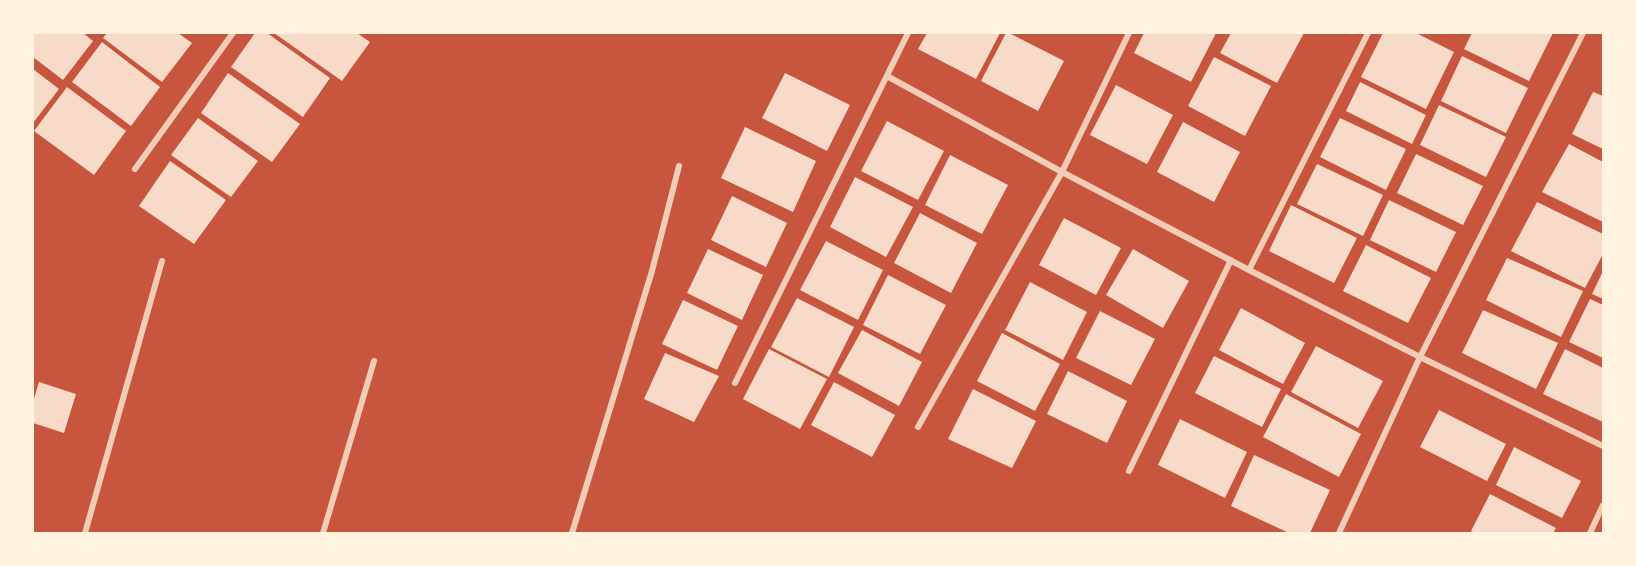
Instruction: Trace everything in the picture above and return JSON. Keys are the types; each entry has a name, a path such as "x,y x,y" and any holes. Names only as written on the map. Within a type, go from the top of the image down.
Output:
{"street":[{"path":"135,169 233,33"},
{"path":"735,383 908,33"},
{"path":"918,427 1062,172 1129,33"},
{"path":"1249,270 1368,33"},
{"path":"1339,533 1420,357 1583,33"},
{"path":"887,76 1062,172 1249,270 1603,446"},
{"path":"572,533 652,271 679,166"},
{"path":"1129,471 1231,260"},
{"path":"85,533 162,261"},
{"path":"323,533 374,361"},
{"path":"1590,533 1603,505"}],"building":[{"path":"33,33 83,33 93,41 63,80 33,57"},
{"path":"107,33 178,33 192,43 162,82 103,38"},
{"path":"255,33 267,33 330,78 303,117 231,67"},
{"path":"274,33 357,33 370,42 342,81"},
{"path":"927,33 1000,33 976,79 918,49"},
{"path":"1006,33 1064,61 1038,111 981,81"},
{"path":"1144,33 1216,33 1191,82 1134,53"},
{"path":"1231,33 1304,33 1277,83 1220,53"},
{"path":"1383,33 1416,33 1454,52 1426,109 1361,77"},
{"path":"1472,33 1553,33 1529,81 1464,49"},
{"path":"102,42 160,87 131,126 72,82"},
{"path":"1462,56 1528,88 1506,133 1441,101"},
{"path":"1214,57 1271,86 1245,136 1188,106"},
{"path":"33,69 59,89 33,123"},
{"path":"228,73 300,124 272,162 201,113"},
{"path":"785,73 850,105 827,151 762,118"},
{"path":"1360,82 1426,115 1412,144 1346,111"},
{"path":"1116,85 1173,115 1147,164 1090,135"},
{"path":"67,87 126,131 94,175 34,131"},
{"path":"1593,92 1603,96 1603,149 1572,134"},
{"path":"1439,105 1506,137 1486,177 1420,145"},
{"path":"198,118 258,161 231,197 171,155"},
{"path":"1340,118 1406,149 1386,190 1320,157"},
{"path":"887,121 944,151 918,200 861,171"},
{"path":"1183,122 1240,152 1214,202 1157,172"},
{"path":"745,127 816,161 793,212 721,178"},
{"path":"1569,144 1603,162 1603,222 1542,192"},
{"path":"1416,154 1483,186 1463,225 1397,193"},
{"path":"950,155 1008,185 982,234 925,205"},
{"path":"170,161 226,200 194,244 139,206"},
{"path":"1317,164 1383,195 1363,236 1297,204"},
{"path":"855,177 913,207 886,257 830,227"},
{"path":"732,196 787,223 766,267 711,240"},
{"path":"1389,200 1456,232 1436,272 1370,240"},
{"path":"1537,202 1603,234 1603,254 1585,288 1511,251"},
{"path":"1291,205 1357,238 1334,283 1269,251"},
{"path":"920,213 977,243 951,293 894,263"},
{"path":"1064,218 1121,248 1096,295 1039,265"},
{"path":"826,241 883,270 858,320 800,290"},
{"path":"1366,245 1431,278 1408,323 1343,291"},
{"path":"708,249 763,275 742,320 687,293"},
{"path":"1133,249 1189,281 1163,328 1106,295"},
{"path":"1507,258 1583,291 1561,337 1486,300"},
{"path":"1603,271 1603,299 1592,294"},
{"path":"888,275 946,305 920,354 863,325"},
{"path":"1030,282 1087,312 1063,360 1005,330"},
{"path":"797,298 854,327 829,377 771,347"},
{"path":"1590,299 1603,305 1603,358 1569,342"},
{"path":"683,300 738,326 717,370 662,344"},
{"path":"1241,308 1305,343 1283,384 1219,350"},
{"path":"1483,310 1558,343 1536,389 1462,353"},
{"path":"1100,311 1155,339 1131,385 1076,358"},
{"path":"862,330 922,362 899,406 838,373"},
{"path":"1002,333 1060,364 1035,411 977,381"},
{"path":"1316,346 1383,381 1358,428 1291,392"},
{"path":"769,349 827,379 800,429 743,399"},
{"path":"1565,349 1603,368 1603,422 1543,394"},
{"path":"665,353 719,376 694,422 644,399"},
{"path":"1214,356 1281,389 1262,427 1195,393"},
{"path":"1068,371 1127,401 1107,443 1047,414"},
{"path":"39,382 76,394 64,433 33,423 33,402"},
{"path":"834,382 895,415 872,457 811,425"},
{"path":"973,389 1036,421 1012,468 948,439"},
{"path":"1286,394 1361,434 1339,477 1263,437"},
{"path":"1439,410 1506,444 1487,481 1420,447"},
{"path":"1180,419 1247,452 1225,498 1158,465"},
{"path":"1514,447 1581,481 1562,518 1496,485"},
{"path":"1254,455 1330,490 1310,533 1289,533 1231,506"},
{"path":"1490,494 1556,528 1553,533 1474,533 1471,531"}]}
